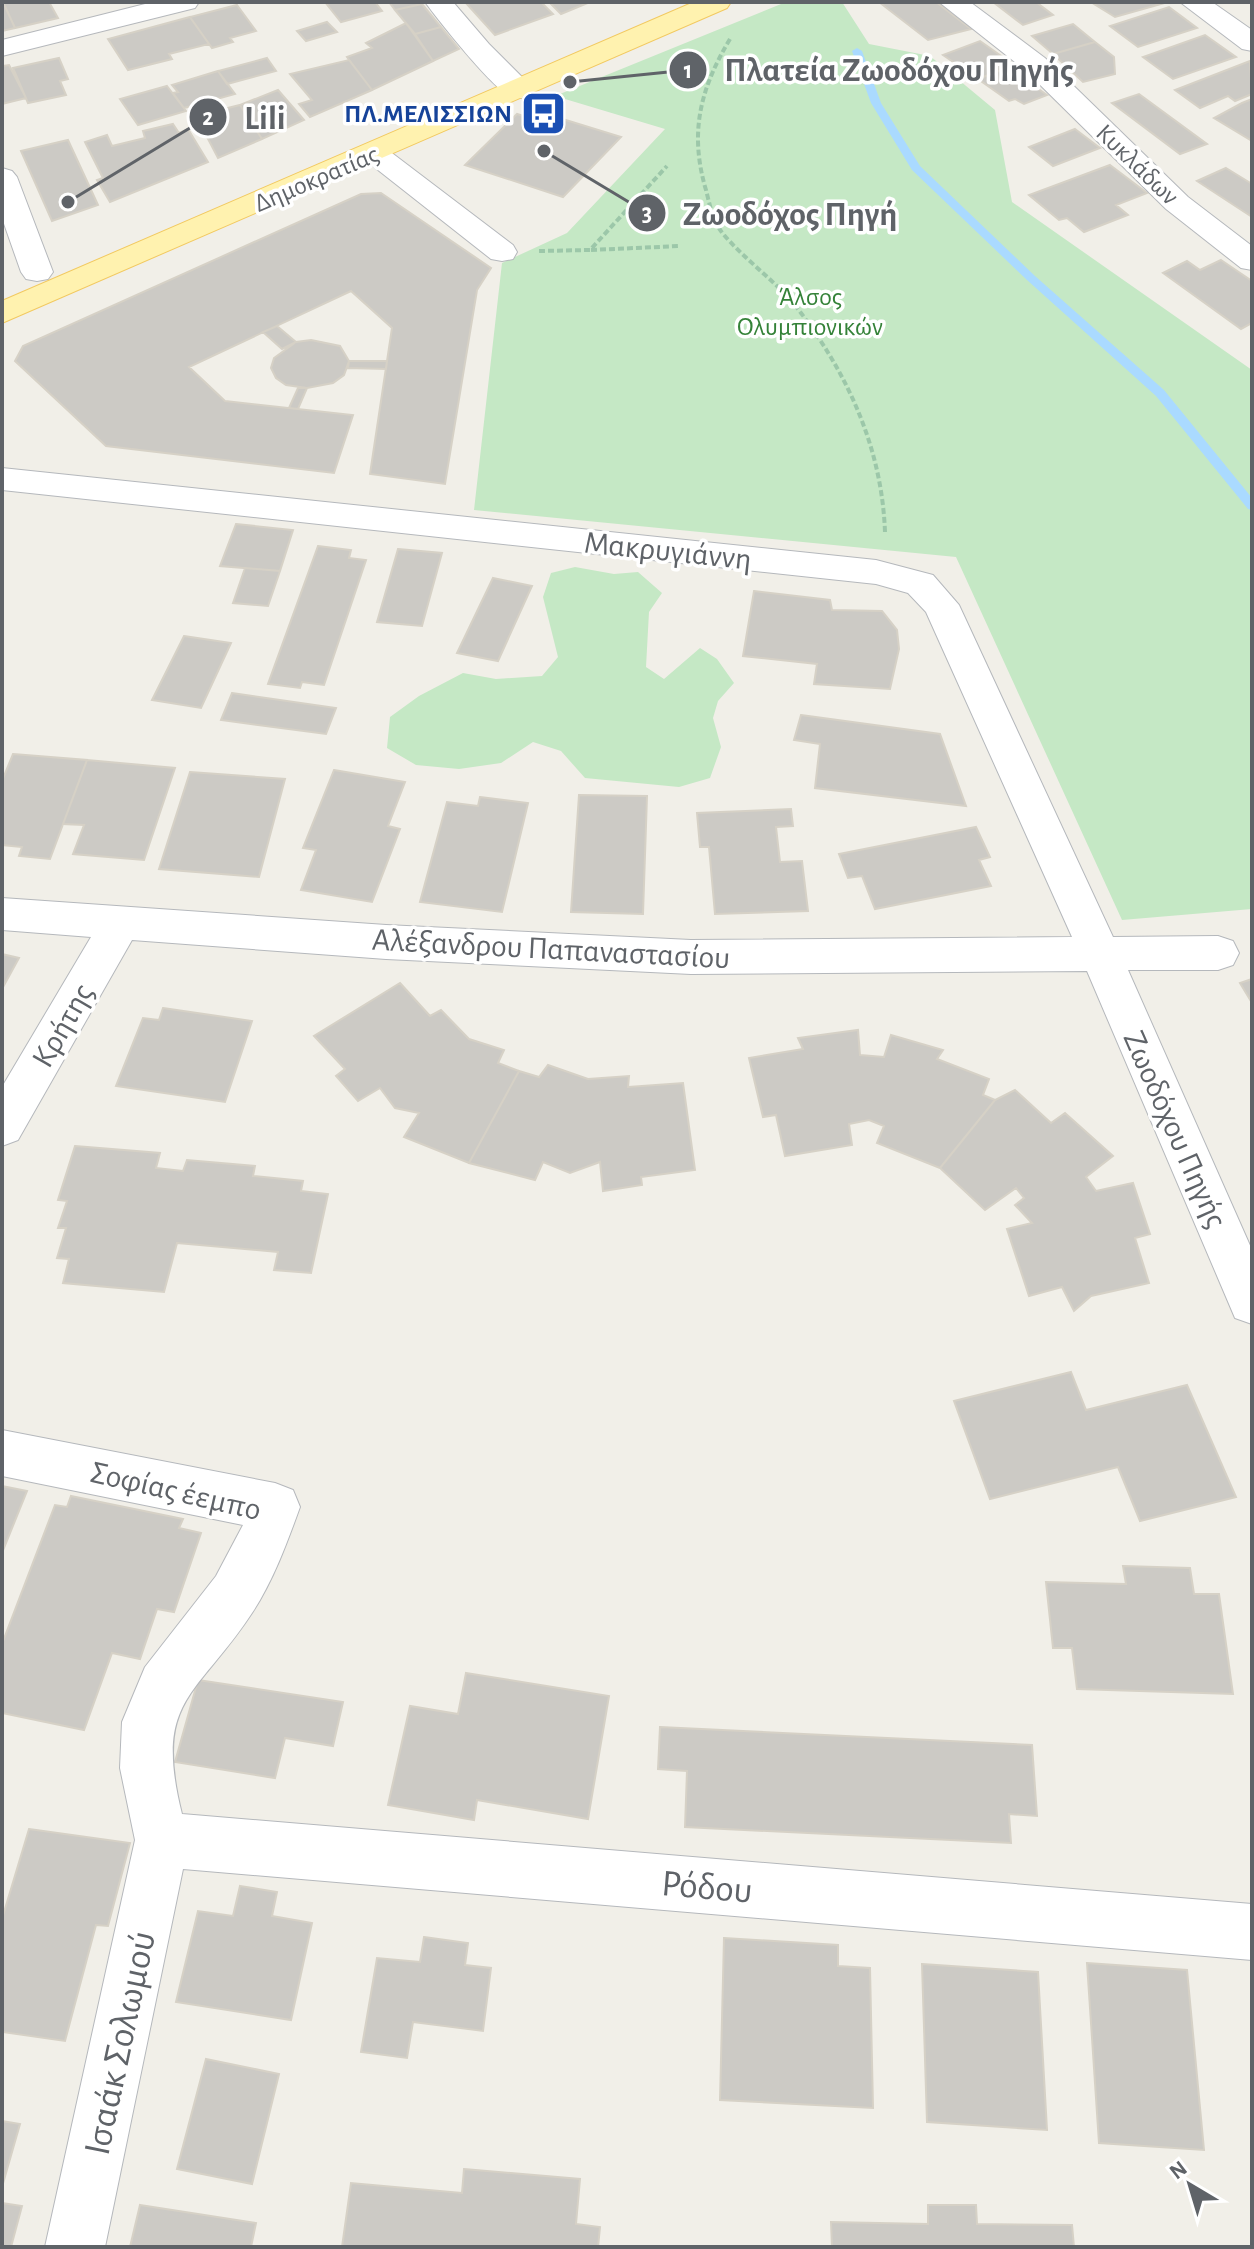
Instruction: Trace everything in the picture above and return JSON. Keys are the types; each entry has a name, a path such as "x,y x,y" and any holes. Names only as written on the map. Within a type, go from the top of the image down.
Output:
{"main road":[{"name":"Δημοκρατίας","path":"2,313 374,153 670,2"},
{"name":"Δημοκρατίας","path":"2,285 717,2"}],"street":[{"path":"2,48 185,2"},
{"path":"439,2 510,82"},
{"name":"Κυκλάδων","path":"953,2 1035,64 1177,203 1252,261"},
{"path":"1201,3 1252,43"},
{"path":"374,153 502,252"},
{"path":"2,177 37,272"},
{"name":"Μακρυγιάννη","path":"2,479 876,572 920,584 941,605 1101,956"},
{"name":"Αλέξανδρου Παπαναστασίου","path":"2,914 386,942 691,957 1218,953"},
{"name":"Κρήτης","path":"2,1127 121,922"},
{"name":"Ζωοδόχου Πηγής","path":"1101,956 1252,1303"},
{"name":"Σοφίας έεμπο","path":"2,1453 275,1507 257,1558 227,1605 173,1670 155,1703 145,1741 149,1792 162,1840"},
{"name":"Ρόδου","path":"162,1840 1252,1932"},
{"name":"Ισαάκ Σολωμού","path":"75,2247 162,1840"}],"path":[{"path":"734,34 702,89 695,123 698,161 719,227 779,285 823,340 852,397 871,444 884,491 886,530 876,572"},
{"path":"590,250 667,166"},
{"path":"502,252 680,246"}],"green space":[{"name":"Άλσος Ολυμπιονικών","path":"786,2 842,2 869,44 930,56 995,110 1012,202 1252,370 1252,909 1122,920 956,557 474,510 502,263 567,233 665,129 555,96"},
{"path":"575,567 614,574 638,572 662,593 649,612 646,667 664,679 700,648 717,659 734,683 718,701 713,718 721,747 710,778 679,787 585,778 561,751 533,742 501,763 459,769 416,765 387,748 390,717 419,696 463,673 496,679 542,676 558,657 543,597 551,573"}],"building":[{"path":"3,2 15,28 2,31"},
{"path":"3,2 49,2 58,18 15,28"},
{"path":"325,2 375,2 382,11 341,22"},
{"path":"389,2 420,2 422,4 395,10"},
{"path":"465,2 541,2 553,14 495,35"},
{"path":"549,2 590,2 561,14"},
{"path":"879,2 936,2 971,29 928,40"},
{"path":"993,2 1036,2 1053,15 1023,25"},
{"path":"1168,2 1115,17 1094,4"},
{"path":"422,4 441,27 415,34 395,10"},
{"path":"237,5 256,31 230,38 233,42 212,48 190,17"},
{"path":"1169,7 1197,28 1138,47 1110,26"},
{"path":"190,17 209,44 169,54 172,59 128,70 108,39"},
{"path":"327,22 337,32 306,41 297,31"},
{"path":"406,23 433,61 372,90 347,57 372,48 366,43"},
{"path":"1073,24 1095,42 1053,54 1032,36"},
{"path":"441,27 459,49 433,61 415,34"},
{"path":"1205,35 1236,57 1173,79 1143,57"},
{"path":"980,41 1014,65 978,79 943,55"},
{"path":"1095,42 1114,57 1115,74 1083,82 1053,54"},
{"path":"59,58 68,79 60,81 66,95 28,103 13,68"},
{"path":"267,58 276,71 227,84 218,71"},
{"path":"349,60 372,90 310,117 299,104 312,100 290,74"},
{"path":"1250,61 1252,94 1235,101 1228,96 1200,108 1175,90"},
{"path":"9,65 26,98 2,104 2,66"},
{"path":"1014,65 1033,78 1027,81 1047,95 1024,104 1015,99 1009,101 978,79"},
{"path":"218,71 235,94 184,108 173,93 178,92 172,85"},
{"path":"167,86 186,111 138,125 120,99"},
{"path":"278,90 304,120 262,139 240,105"},
{"path":"1139,94 1207,144 1180,154 1112,103"},
{"path":"1252,99 1252,141 1214,118 1242,103"},
{"path":"240,105 262,139 218,158 196,116"},
{"path":"543,113 621,137 563,197 465,165 517,114 536,120"},
{"path":"173,124 179,133 188,129 208,162 110,202 97,180 103,178 85,142 107,135 112,146 145,138 143,131"},
{"path":"1075,129 1100,148 1053,166 1029,147"},
{"path":"68,140 98,205 52,221 21,151"},
{"path":"1110,165 1147,193 1116,205 1128,215 1084,232 1067,218 1059,220 1029,195"},
{"path":"1226,168 1252,184 1252,217 1197,181"},
{"path":"381,193 491,268 477,290 445,484 370,474 392,328 351,291 189,367 225,401 353,415 334,473 106,446 15,361 23,346 361,194"},
{"path":"1221,260 1252,281 1252,323 1241,329 1163,273 1187,261 1200,270"},
{"path":"277,326 296,342 282,349 263,332"},
{"path":"311,340 340,346 349,361 344,375 333,383 307,388 286,385 276,378 271,368 274,358 296,342"},
{"path":"349,361 387,361 386,369 348,368"},
{"path":"298,388 307,388 298,409 289,408"},
{"path":"236,524 293,530 280,571 220,566"},
{"path":"318,546 351,550 349,558 366,560 324,685 302,682 300,688 268,684"},
{"path":"398,549 442,553 422,626 377,622"},
{"path":"245,568 280,571 268,606 233,603"},
{"path":"493,578 532,586 498,661 457,653"},
{"path":"754,591 830,600 832,610 882,611 897,630 899,649 890,689 814,684 817,664 743,656"},
{"path":"184,636 231,643 201,708 152,700"},
{"path":"232,693 336,708 326,734 221,720"},
{"path":"801,715 940,734 966,806 815,788 820,744 794,740"},
{"path":"13,754 87,760 50,859 19,856 22,847 2,845 2,781"},
{"path":"87,760 175,768 144,860 73,854 84,825 63,824"},
{"path":"334,770 405,782 388,826 400,829 372,902 301,890 316,850 303,848"},
{"path":"190,772 285,779 259,877 159,869"},
{"path":"579,795 647,796 643,914 571,912"},
{"path":"480,797 528,803 502,912 420,902 447,802 478,806"},
{"path":"791,809 793,826 776,827 780,862 802,861 808,911 715,914 709,847 700,847 697,813"},
{"path":"976,827 990,857 979,860 991,886 875,909 862,876 848,878 839,854"},
{"path":"2,954 19,958 2,989"},
{"path":"1252,979 1252,1003 1240,983"},
{"path":"400,983 430,1016 441,1010 469,1039 504,1050 498,1063 519,1071 469,1163 404,1137 419,1113 395,1108 380,1088 358,1101 336,1076 345,1069 314,1036"},
{"path":"163,1008 252,1021 225,1102 116,1086 143,1018 159,1020"},
{"path":"858,1030 860,1055 884,1057 891,1035 943,1050 937,1059 989,1079 983,1095 995,1100 940,1168 877,1143 884,1126 869,1120 849,1124 852,1145 785,1156 776,1115 763,1117 749,1058 803,1049 798,1038"},
{"path":"548,1065 588,1079 629,1076 628,1087 683,1083 695,1170 641,1177 642,1185 603,1191 600,1162 570,1173 543,1162 535,1180 469,1163 519,1071 539,1077"},
{"path":"1015,1090 1051,1123 1065,1113 1113,1156 1086,1177 1096,1191 1133,1183 1150,1234 1135,1238 1149,1283 1091,1296 1074,1311 1062,1287 1029,1296 1007,1229 1032,1223 1015,1205 1024,1198 1016,1188 985,1210 940,1168 995,1100"},
{"path":"75,1146 160,1153 156,1168 183,1171 187,1160 255,1166 253,1176 303,1181 301,1191 328,1194 311,1273 274,1270 278,1252 177,1243 164,1292 63,1283 69,1259 57,1258 66,1228 58,1228 67,1201 58,1200"},
{"path":"1071,1372 1086,1410 1187,1385 1236,1497 1140,1521 1118,1467 990,1499 954,1401"},
{"path":"2,1486 27,1491 2,1553"},
{"path":"71,1496 183,1519 179,1528 201,1533 174,1612 157,1609 140,1659 112,1653 84,1730 2,1713 2,1644 55,1505 67,1507"},
{"path":"1123,1566 1190,1568 1194,1594 1219,1594 1233,1694 1077,1689 1072,1648 1053,1648 1046,1582 1126,1584"},
{"path":"466,1673 609,1696 588,1819 477,1800 474,1820 388,1805 410,1706 458,1714"},
{"path":"198,1680 343,1702 333,1746 285,1738 275,1778 175,1762"},
{"path":"660,1727 1032,1745 1037,1816 1009,1814 1011,1843 685,1827 687,1771 658,1769"},
{"path":"29,1829 130,1843 108,1926 96,1925 65,2041 2,2032 2,1919"},
{"path":"240,1886 277,1892 272,1916 312,1923 291,2020 176,2002 198,1911 233,1916"},
{"path":"424,1937 468,1943 465,1965 491,1968 483,2031 413,2022 407,2058 361,2052 377,1958 420,1962"},
{"path":"724,1938 838,1945 838,1966 870,1968 873,2108 720,2100"},
{"path":"1087,1963 1187,1970 1204,2150 1099,2143"},
{"path":"922,1964 1038,1972 1047,2130 927,2122"},
{"path":"206,2059 279,2074 252,2184 177,2169"},
{"path":"2,2121 20,2124 2,2187"},
{"path":"464,2169 580,2179 576,2224 600,2227 598,2247 342,2247 351,2183 462,2193"},
{"path":"2,2203 22,2206 11,2247 2,2247"},
{"path":"140,2205 256,2223 251,2247 130,2247"},
{"path":"928,2205 976,2205 977,2224 1072,2225 1074,2247 832,2247 831,2222 928,2224"}],"waterway":[{"path":"857,51 876,103 916,168 1031,278 1160,393 1252,506"}],"place":[{"name":"Πλατεία Ζωοδόχου Πηγής","path":"570,82"},
{"name":"ΠΛ.ΜΕΛΙΣΣΙΩΝ","path":"543,113"},
{"name":"Ζωοδόχος Πηγή","path":"544,151"},
{"name":"Lili","path":"68,202"}]}
